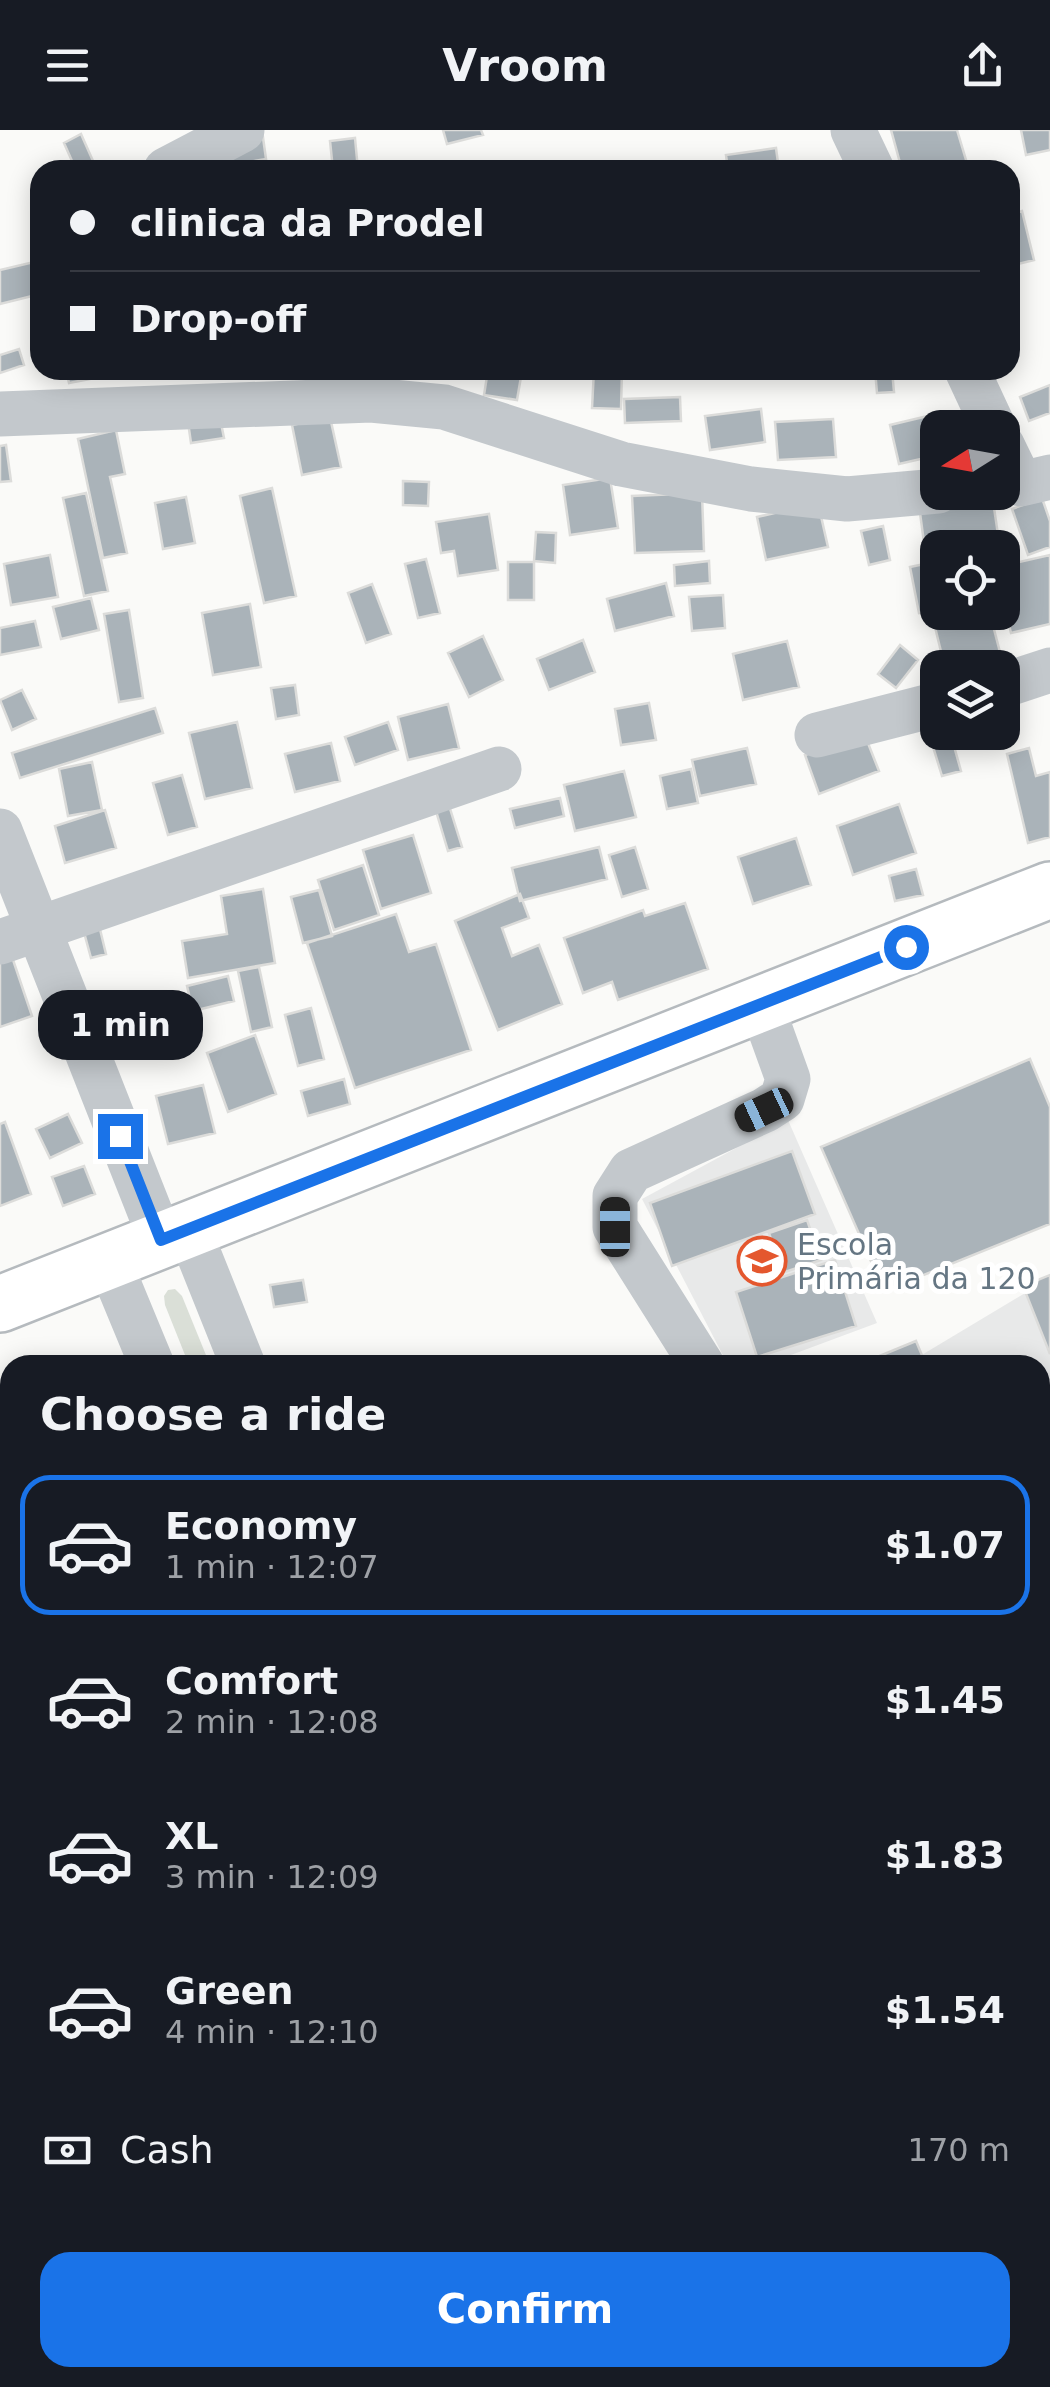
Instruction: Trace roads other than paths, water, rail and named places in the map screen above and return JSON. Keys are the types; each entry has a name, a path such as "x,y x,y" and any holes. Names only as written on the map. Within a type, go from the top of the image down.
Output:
{"main road":[{"path":"0,1304 1050,890"}],"street":[{"path":"185,160 242,130"},
{"path":"854,130 868,160"},
{"path":"972,380 986,410"},
{"path":"0,414 120,389 407,403 444,407 621,464 751,489 847,498 920,492"},
{"path":"1020,680 1050,670"},
{"path":"817,736 920,709"},
{"path":"20,935 499,769"},
{"path":"0,831 20,935 238,1355"},
{"path":"696,1355 615,1227 615,1196 632,1171 782,1098 788,1078 761,1004"},
{"path":"109,1261 148,1355"}],"place":[{"name":"Escola Primária da 120","path":"762,1261"}]}
